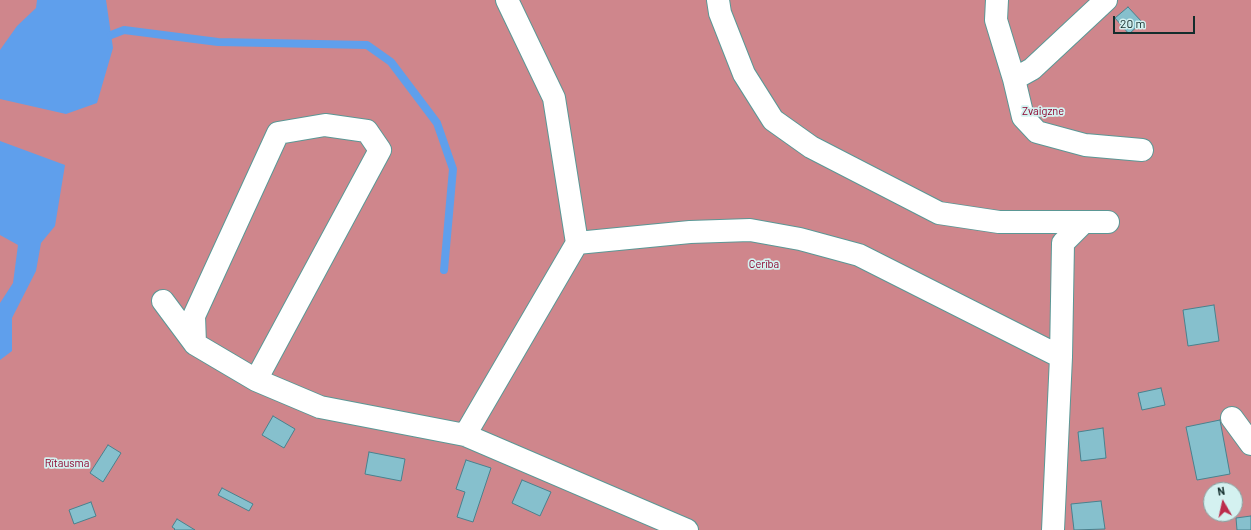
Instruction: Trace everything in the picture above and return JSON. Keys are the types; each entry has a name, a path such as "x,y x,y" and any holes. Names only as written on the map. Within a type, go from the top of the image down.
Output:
{"lane":[{"path":"465,435 577,243 554,98 508,0"},
{"path":"718,0 720,13 744,74 773,120 811,147 939,213 999,222 1108,222"},
{"path":"997,0 996,20 1014,79 1023,117 1037,132 1085,145 1142,150"},
{"path":"1014,79 1032,69 1106,0"},
{"path":"195,344 194,316 278,133 325,125 367,131 380,150 256,380"},
{"path":"1053,530 1061,357 1064,244 1084,222"},
{"path":"577,243 690,232 743,230 800,239 860,255 1061,357"},
{"path":"163,301 195,344 256,380 320,407 465,435 687,530"},
{"path":"1232,418 1251,444"}],"green space":[{"name":"Cerība","path":"0,0 1251,0 1251,530 0,530"}],"water":[{"path":"37,0 106,0 113,48 97,103 66,114 0,99 0,50 17,26 36,8"},
{"path":"0,141 65,165 55,226 41,243 36,271 12,318 12,351 0,360 0,303 13,283 18,245 0,235"}],"building":[{"path":"1128,7 1142,22 1129,34 1115,18"},
{"path":"1214,305 1219,341 1188,346 1183,310"},
{"path":"1161,388 1165,405 1142,410 1138,393"},
{"path":"273,416 295,429 284,448 262,435"},
{"path":"1220,420 1230,474 1197,480 1186,427"},
{"path":"1103,428 1106,458 1081,461 1078,432"},
{"path":"108,445 121,453 103,482 90,473"},
{"path":"369,452 405,459 401,481 365,474"},
{"path":"466,460 491,468 473,522 457,517 465,492 456,489"},
{"path":"522,480 551,492 540,516 512,503"},
{"path":"222,488 253,504 249,511 218,495"},
{"path":"1101,501 1105,529 1074,530 1071,504"},
{"path":"91,502 96,516 74,524 69,510"},
{"path":"1251,516 1251,530 1237,530 1236,522 1243,522 1243,517"},
{"path":"177,519 195,530 174,530 175,529 172,527"}],"waterway":[{"path":"111,35 124,30 218,42 367,45 391,62 437,123 453,169 444,270"}],"park label":[{"name":"Zvaigzne","path":"1043,111"},
{"name":"Rītausma","path":"67,463"}]}
